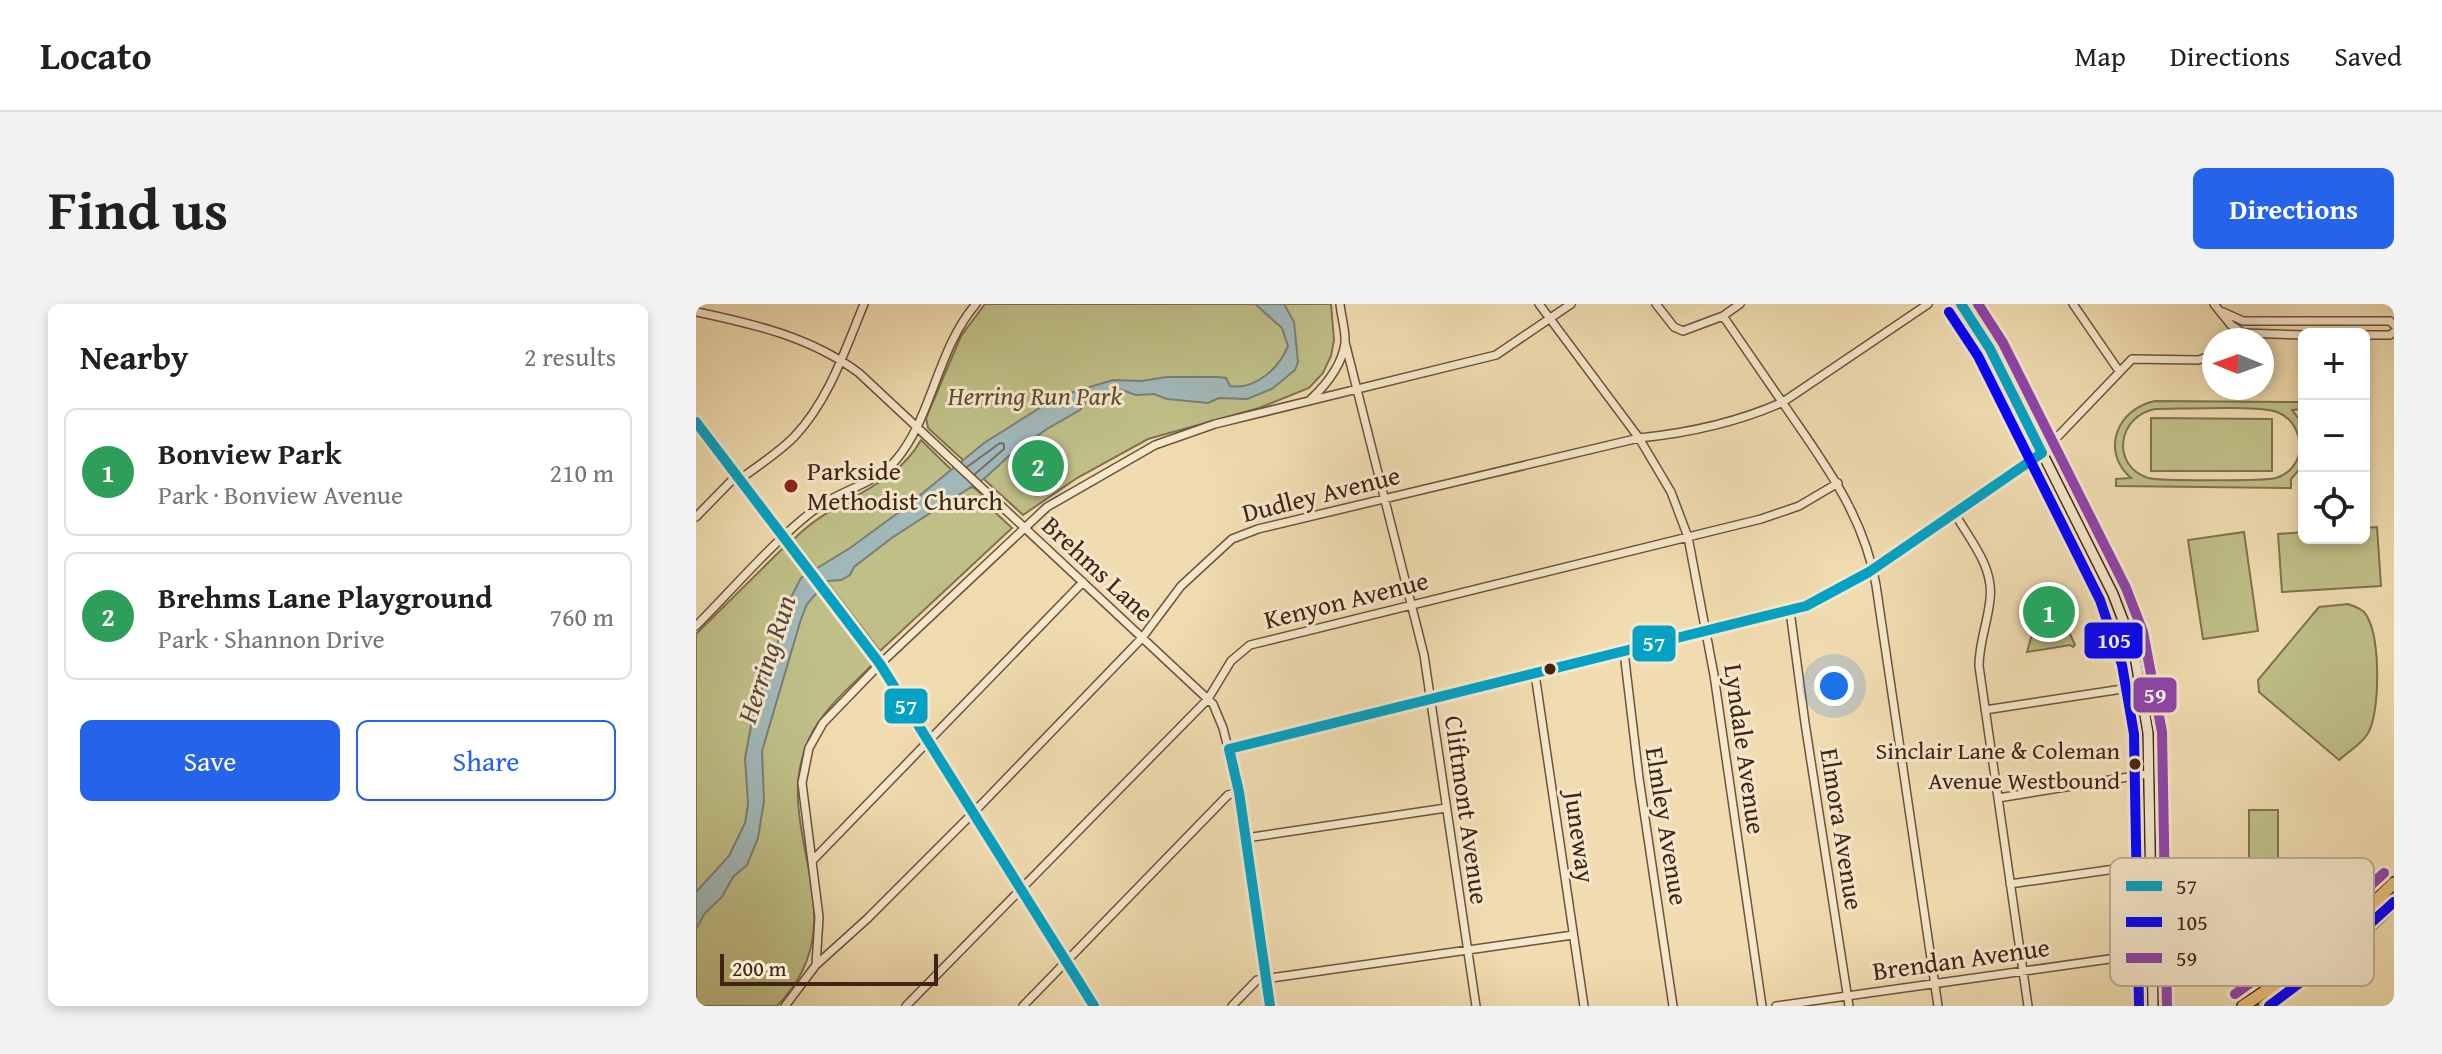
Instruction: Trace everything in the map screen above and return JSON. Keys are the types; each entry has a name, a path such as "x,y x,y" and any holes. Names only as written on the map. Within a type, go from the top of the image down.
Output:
{"main road":[{"path":"1961,304 1990,349 2113,594 2129,636 2142,686 2148,733 2150,858"},
{"path":"696,422 880,664 1094,1006"},
{"path":"2374,901 2394,883"},
{"path":"2374,922 2394,903"},
{"path":"2153,986 2153,1006"},
{"path":"2243,1006 2272,986"},
{"path":"2264,1006 2290,986"}],"street":[{"path":"696,313 698,304"},
{"path":"696,517 738,477 794,436 820,403 864,304"},
{"path":"696,626 784,538 825,502 890,466 916,425 957,330 976,304"},
{"name":"Cliftmont Avenue","path":"1340,304 1345,342 1424,655 1476,1006"},
{"name":"Lyndale Avenue","path":"1539,304 1639,438 1671,492 1688,537 1707,631 1762,1006"},
{"path":"816,965 819,917 802,783 809,748 823,723 880,664 1024,527 1061,499 1173,437 1496,355 1571,304"},
{"path":"1656,304 1674,327 1683,331 1723,316 1740,304"},
{"name":"Dudley Avenue","path":"788,1003 816,965 867,919 974,812 1142,638 1181,586 1232,539 1258,529 1385,498 1639,438 1702,429 1761,412 1783,402 1928,304"},
{"path":"2073,304 2119,371"},
{"path":"2214,304 2235,328"},
{"path":"2223,312 2243,321 2390,321 2394,325"},
{"name":"Brehms Lane","path":"696,313 790,335 841,360 916,425 1208,699 1218,713 1239,792 1270,1006"},
{"path":"1723,316 1838,483 1859,524 1873,569 1938,1006"},
{"path":"2370,335 2390,335 2394,332"},
{"path":"2274,334 2298,335"},
{"path":"1310,400 1332,375 1345,342"},
{"path":"1229,749 1790,611 1830,594 1873,569 2042,453 2132,359 2202,359"},
{"name":"Kenyon Avenue","path":"906,1006 1208,699 1231,661 1250,645 1770,517 1799,506 1838,483"},
{"path":"1955,514 1978,552 1990,580 1990,600 1979,651 2028,1006"},
{"path":"813,860 1083,582"},
{"name":"Elmora Avenue","path":"1790,611 1849,1006"},
{"name":"Elmley Avenue","path":"1624,652 1639,778 1673,1006"},
{"name":"Juneway","path":"1535,674 1584,1006"},
{"path":"1985,710 2142,686"},
{"path":"1998,798 2147,774"},
{"path":"1023,1006 1228,795 1239,792"},
{"path":"1246,838 1446,808"},
{"path":"2010,884 2110,870"},
{"path":"1232,1006 1257,980 1573,935"},
{"name":"Brendan Avenue","path":"1776,1006 2110,959"},
{"path":"788,1003 799,1006"}],"green space":[{"name":"Herring Run Park","path":"985,304 1331,304 1334,340 1323,373 1309,388 1259,408 1148,439 1077,478 1023,515 928,428 926,418 961,336"},
{"path":"2155,401 2298,402 2298,409 2292,410 2298,418 2298,435 2283,415 2268,410 2155,409 2133,421 2123,441 2128,463 2148,478 2276,478 2289,470 2298,458 2298,471 2291,479 2291,488 2116,486 2116,479 2131,478 2116,456 2115,444 2117,432 2131,413"},
{"path":"2151,418 2272,419 2272,471 2151,471"},
{"name":"Herring Run Park","path":"921,440 970,488 973,487 986,498 983,501 1012,528 880,651 794,539 827,513 895,471"},
{"path":"2377,527 2381,586 2282,592 2278,534 2298,532 2298,544 2370,544 2370,528"},
{"path":"2244,532 2258,631 2203,639 2188,540"},
{"path":"782,549 786,550 872,665 821,718 809,739 799,773 798,807 814,907 812,940 801,973 777,1006 696,1006 696,634"},
{"path":"2051,591 2075,645 2027,652 2044,593"},
{"path":"2348,604 2362,611 2370,622 2376,652 2377,687 2368,734 2339,760 2259,692 2258,680 2319,607"},
{"path":"2249,810 2278,810 2278,858 2249,858"}],"water":[{"name":"Herring Run","path":"1255,304 1284,304 1294,322 1298,362 1295,370 1272,389 1247,399 1219,398 1208,403 1167,399 1154,394 1136,395 1122,390 1091,396 1080,410 1011,454 985,478 893,537 854,567 850,575 841,580 827,581 807,604 801,619 762,751 764,801 758,838 747,865 733,877 722,897 705,913 696,929 696,892 729,856 745,823 748,804 745,758 754,710 790,599 801,578 850,548 902,510 984,443 1057,397 1113,380 1218,377 1226,378 1230,386 1249,385 1257,381 1273,369 1288,346 1282,328"}],"transit line":[{"name":"57","path":"1961,304 1990,349 2042,453"},
{"name":"59","path":"1978,304 2003,343 2126,588 2143,632 2162,732 2164,858"},
{"name":"105","path":"1949,312 1978,356 2100,600 2122,665 2134,734 2136,858"},
{"name":"57","path":"696,422 880,664 1094,1006"},
{"name":"57","path":"1229,749 1806,606 1869,572 2042,453"},
{"name":"57","path":"1229,749 1239,792 1270,1006"},
{"name":"59","path":"2374,882 2384,873"},
{"name":"105","path":"2374,920 2394,902"},
{"name":"105","path":"2139,986 2139,1006"},
{"name":"59","path":"2167,986 2167,1006"},
{"name":"59","path":"2235,994 2246,986"},
{"name":"105","path":"2269,1006 2296,986"}],"place":[{"name":"Brehms Lane Playground","path":"1038,466"},
{"name":"Parkside Methodist Church","path":"791,486"},
{"name":"Bonview Park","path":"2049,612"},
{"name":"Sinclair Lane & Coleman Avenue Westbound","path":"2135,764"}]}
